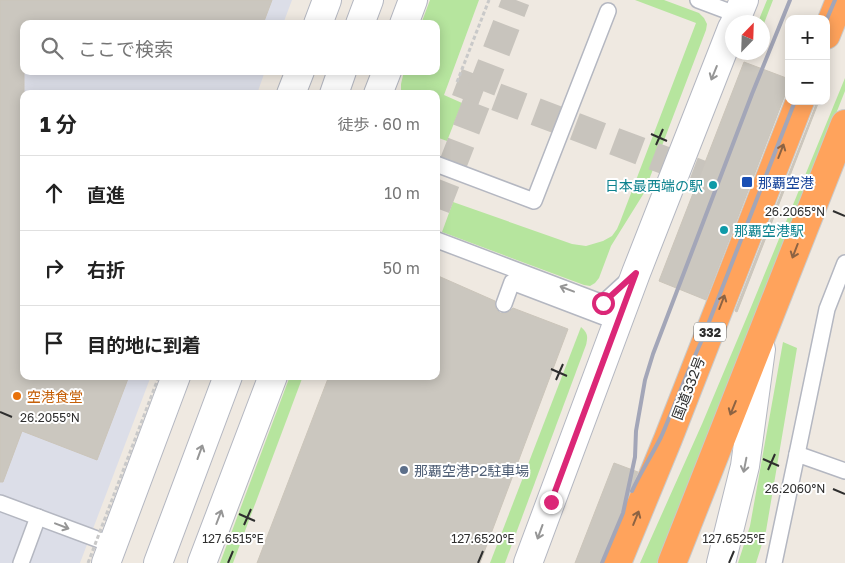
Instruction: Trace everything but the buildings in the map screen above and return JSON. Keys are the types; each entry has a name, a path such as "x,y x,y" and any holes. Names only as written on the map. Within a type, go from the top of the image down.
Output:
{"highway":[{"path":"830,25 840,0"},
{"name":"国道332号","path":"617,563 798,105"},
{"path":"672,563 845,124"}],"street":[{"path":"308,20 316,0"},
{"path":"319,20 326,0"},
{"path":"362,20 369,0"},
{"path":"406,20 413,0"},
{"path":"528,563 636,273 725,47"},
{"path":"283,90 288,75"},
{"path":"293,90 298,75"},
{"path":"335,90 341,75"},
{"path":"379,90 385,75"},
{"path":"721,563 746,466 764,330"},
{"path":"111,557 175,380"},
{"path":"111,557 183,380"},
{"path":"158,563 227,380"},
{"path":"202,563 271,380"}],"lane":[{"path":"698,0 735,15"},
{"path":"440,166 534,201 608,10"},
{"path":"440,241 603,303 636,273"},
{"path":"774,563 827,309 845,263"},
{"path":"504,304 512,282 618,322"},
{"path":"797,454 845,471"},
{"path":"0,503 38,517 111,557"},
{"path":"20,563 38,517"}],"path":[{"path":"457,82 489,0"},
{"path":"88,563 157,380"}],"shaded area":[{"path":"0,0 292,0 284,20 20,20 20,75 264,75 258,90 20,90 20,380 149,380 80,563 0,563"}],"green space":[{"path":"430,0 479,0 444,95 462,103 447,141 440,138 440,90 401,90 403,75 440,75 440,20 422,20"},
{"path":"635,0 664,0 699,13 707,24 644,193 611,246 599,278 595,283 590,286 584,285 442,232 453,202 572,244 586,246 612,236 620,222 696,23"},
{"path":"767,0 773,0 767,15 761,15"},
{"path":"845,78 845,91 658,563 640,563 702,424"},
{"path":"581,327 587,335 586,345 505,563 490,563"},
{"path":"783,342 797,348 766,531 756,563 738,563 750,526"},
{"path":"289,380 302,380 233,563 220,563"}],"tunnel":[{"path":"440,198 516,0"},
{"path":"457,82 701,174"}],"railway":[{"path":"602,563 623,513 635,457 636,431 645,380 653,354 752,94 790,0"},
{"path":"829,15 835,0"},
{"path":"632,491 661,437 702,340 793,105"}],"place":[{"name":"那覇空港","path":"747,182"},
{"name":"日本最西端の駅","path":"713,185"},
{"name":"那覇空港駅","path":"724,230"},
{"name":"空港食堂","path":"17,396"},
{"name":"那覇空港P2駐車場","path":"404,470"}],"route":[{"path":"551,502 636,273 603,303"}]}
